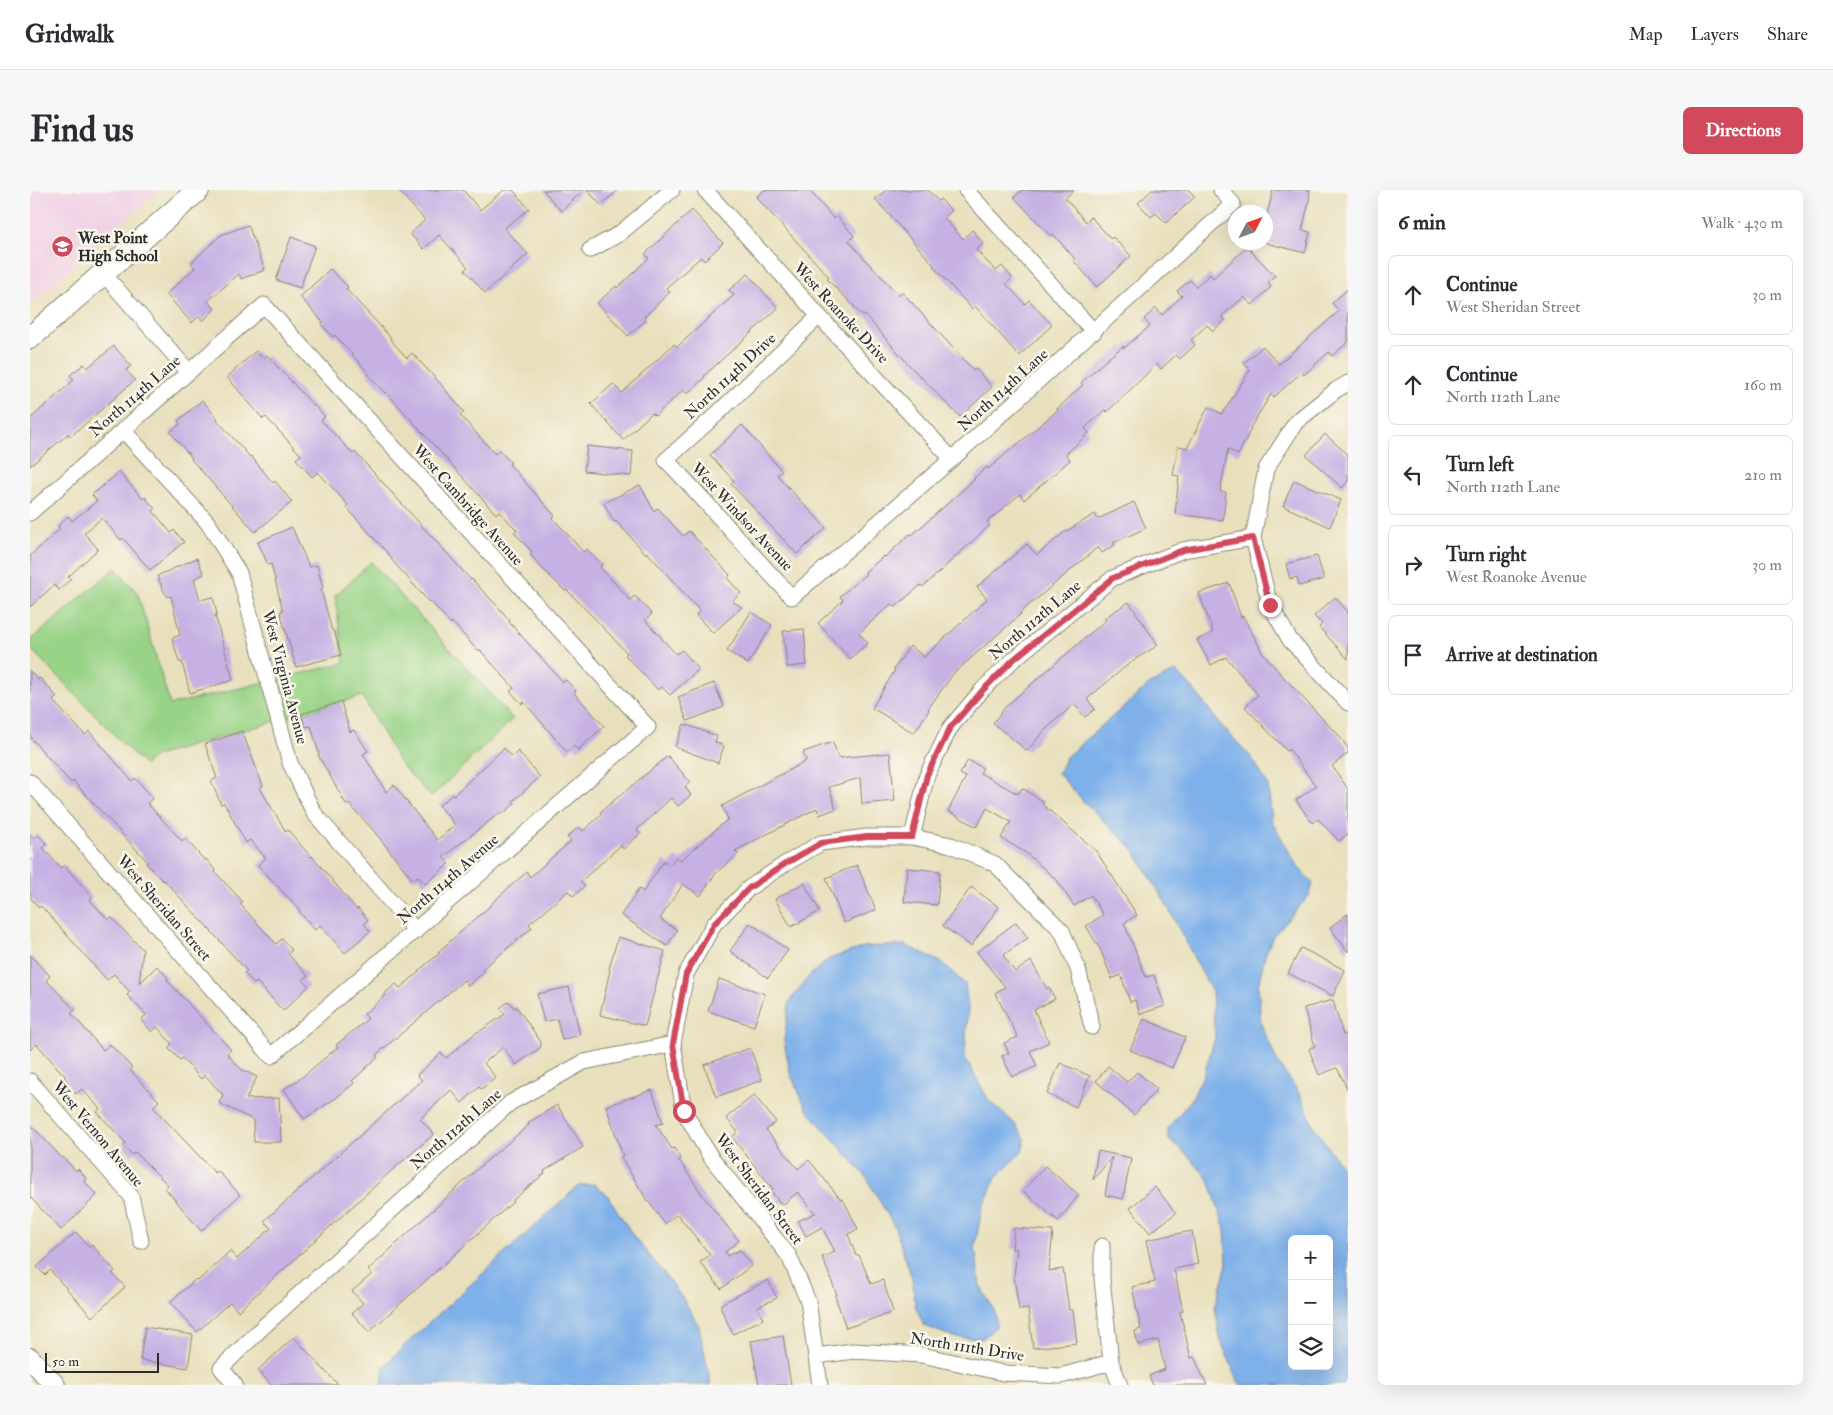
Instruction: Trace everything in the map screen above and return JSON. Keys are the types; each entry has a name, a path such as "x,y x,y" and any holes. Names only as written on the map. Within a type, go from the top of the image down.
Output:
{"main road":[{"path":"30,338 198,190"}],"street":[{"path":"590,250 619,234 672,190"},
{"name":"West Roanoke Drive","path":"705,190 952,459"},
{"path":"966,190 1094,332"},
{"name":"North 114th Lane","path":"792,597 952,459 1233,204 1221,190"},
{"path":"104,273 189,372"},
{"name":"North 114th Lane","path":"30,512 264,305"},
{"name":"West Cambridge Avenue","path":"264,305 648,727"},
{"name":"North 114th Drive","path":"666,460 819,316"},
{"path":"1348,383 1336,390 1296,422 1266,469 1253,538 1270,605 1290,640 1348,703"},
{"name":"West Virginia Avenue","path":"123,430 208,522 239,574 290,763 314,813 416,931"},
{"name":"West Windsor Avenue","path":"666,460 792,597"},
{"name":"North 112th Lane","path":"912,837 927,775 950,728 983,690 1013,660 1113,578 1183,550 1253,538"},
{"name":"North 114th Avenue","path":"271,1056 648,727"},
{"name":"West Sheridan Street","path":"30,782 271,1056"},
{"path":"673,1044 686,974 714,924 749,888 821,843 867,837 912,837 951,846 995,864 1062,931 1078,969 1092,1027"},
{"name":"North 112th Lane","path":"235,1385 221,1368 264,1326 510,1103 584,1062 673,1044"},
{"name":"West Sheridan Street","path":"673,1044 684,1111 710,1156 789,1256 808,1301 820,1385"},
{"name":"West Vernon Avenue","path":"30,1081 131,1196 141,1241"},
{"path":"1102,1246 1102,1279 1111,1362 1120,1385"},
{"name":"North 111th Drive","path":"816,1356 854,1351 922,1355 1002,1373 1061,1376 1111,1362"},
{"path":"30,1358 54,1385"}],"shaded area":[{"name":"West Point High School","path":"30,190 159,190 30,305"}],"green space":[{"path":"371,562 513,719 431,797 399,762 362,696 156,756 144,765 30,648 30,641 115,568 138,594 170,705 344,663 335,596"}],"water":[{"path":"1176,671 1195,691 1220,724 1252,758 1268,785 1272,821 1297,866 1313,884 1309,896 1273,936 1265,955 1258,986 1261,1024 1279,1065 1300,1094 1313,1125 1348,1176 1348,1385 1241,1385 1238,1381 1220,1339 1215,1307 1227,1264 1225,1229 1209,1180 1190,1158 1168,1138 1168,1128 1191,1100 1204,1074 1215,1038 1212,992 1165,902 1133,849 1082,800 1058,773 1066,757 1150,684"},
{"path":"905,945 941,962 965,984 968,1007 965,1057 989,1101 1015,1124 1025,1139 1022,1152 996,1178 982,1208 975,1247 980,1286 995,1312 996,1327 982,1339 954,1337 924,1326 915,1305 912,1278 895,1228 865,1175 807,1110 790,1073 784,1041 789,1002 810,975 829,959 864,947"},
{"path":"594,1184 608,1196 634,1237 683,1299 699,1326 711,1385 382,1385 384,1366 407,1343 578,1186"}],"building":[{"path":"398,190 463,190 480,210 504,190 513,190 529,209 504,228 528,254 485,293 465,270 468,267 439,235 424,249 410,234 425,220"},
{"path":"543,190 584,190 561,211"},
{"path":"587,190 618,190 601,205"},
{"path":"764,190 809,190 834,219 837,216 854,236 849,241 869,264 899,295 902,292 974,371 976,369 992,387 960,417 910,366 865,315 863,316 827,279 829,277 756,197"},
{"path":"886,190 928,190 938,201 940,199 952,211 944,218 963,239 972,230 983,243 976,250 996,271 1002,266 1012,278 1006,284 1025,304 1029,300 1052,325 1019,356 975,306 972,309 875,199"},
{"path":"1022,190 1074,190 1065,198 1086,222 1091,217 1111,239 1113,237 1131,256 1097,287 1053,234 1051,236 1014,197"},
{"path":"1152,190 1189,190 1195,197 1166,223 1156,213 1151,217 1138,203"},
{"path":"1273,190 1310,190 1302,230 1310,232 1305,253 1273,245 1273,205 1269,205"},
{"path":"692,210 723,243 704,261 701,257 666,288 670,292 644,317 646,320 628,336 597,303 616,286 617,288 649,258 645,254"},
{"path":"248,225 265,270 241,279 239,274 208,301 215,309 203,321 199,316 192,323 166,294 195,268 191,263 221,235"},
{"path":"291,237 315,246 300,288 276,280"},
{"path":"1244,250 1250,250 1275,276 1268,283 1271,287 1252,305 1244,297 1222,316 1225,320 1213,331 1207,325 1191,340 1195,345 1180,359 1176,355 1161,369 1157,364 1107,412 1105,410 1085,428 1089,433 1066,454 1070,460 1024,500 1020,494 987,522 990,525 923,587 921,585 895,607 891,604 859,633 868,643 850,659 818,623 843,600 840,596 866,574 865,572 910,534 912,535 974,478 987,467 988,469 1058,410 1083,385 1081,383 1106,360 1123,346 1124,348 1150,326 1144,319 1156,308 1162,315 1182,296 1177,291 1190,280 1196,287 1210,274 1213,278"},
{"path":"330,269 348,287 346,289 407,358 412,353 438,381 464,412 460,415 495,454 499,450 511,463 509,464 555,516 553,518 583,552 587,549 602,565 600,567 630,600 635,596 652,614 645,620 676,654 682,650 699,669 670,695 662,687 658,690 625,655 627,653 597,621 540,566 530,554 532,552 514,532 517,530 499,511 496,514 386,392 368,375 335,335 333,337 321,324 323,322 300,297"},
{"path":"748,274 778,308 687,394 683,390 655,416 652,413 623,440 591,404 613,384 622,393 674,344 677,347 734,295 729,290"},
{"path":"1348,289 1348,342 1332,356 1329,352 1304,375 1302,372 1274,397 1271,394 1250,428 1238,455 1228,449 1220,492 1226,492 1223,520 1175,514 1179,476 1173,475 1178,446 1187,448 1208,407 1222,414 1250,370 1244,363 1263,346 1279,364 1339,311 1332,303"},
{"path":"114,346 131,366 126,370 135,380 71,436 68,434 30,466 30,419 74,380 70,375 84,364 87,368"},
{"path":"256,351 263,359 267,355 325,417 321,420 353,454 355,452 471,580 500,609 509,622 563,682 566,680 576,691 574,693 604,726 578,750 574,746 567,752 524,702 522,704 510,691 514,688 479,649 478,651 452,622 451,624 429,602 318,472 312,477 296,459 301,455 266,417 263,419 227,377"},
{"path":"202,400 217,420 273,483 275,481 292,502 255,532 170,432 180,424 178,421"},
{"path":"742,425 782,471 777,475 826,528 797,554 731,484 734,481 710,455"},
{"path":"1325,434 1348,455 1348,481 1342,488 1306,455"},
{"path":"587,446 633,451 631,476 584,471"},
{"path":"119,472 143,499 145,497 155,509 153,511 171,533 174,530 184,542 150,570 123,538 121,540 102,518 84,533 98,549 68,577 71,579 59,590 54,585 30,607 30,556 60,529 58,526 68,516 72,521 97,501 92,495"},
{"path":"1294,480 1341,500 1330,527 1283,506"},
{"path":"640,485 654,511 658,508 683,536 689,531 730,575 727,578 741,593 732,601 742,607 713,633 696,615 700,611 647,552 646,554 616,521 614,522 604,503"},
{"path":"1134,502 1146,528 1113,543 1115,545 1102,553 1098,547 1020,613 953,674 928,709 914,733 872,708 894,669 910,646 924,657 987,599 977,587 1027,544 1037,555 1062,534 1095,514 1098,519"},
{"path":"292,527 309,567 317,565 332,631 334,631 341,655 296,667 280,612 283,611 271,564 268,565 258,542"},
{"path":"1317,556 1324,579 1299,586 1297,577 1290,579 1286,564"},
{"path":"197,558 204,574 194,579 200,600 213,597 217,614 215,615 233,680 190,693 182,662 179,662 172,638 180,635 171,596 168,597 164,592 157,576"},
{"path":"1229,583 1241,617 1243,616 1262,652 1334,729 1348,748 1348,753 1332,766 1348,789 1348,834 1339,841 1318,819 1312,823 1296,800 1316,786 1289,749 1287,751 1245,707 1258,695 1226,657 1211,665 1197,640 1213,632 1199,593"},
{"path":"1335,597 1348,612 1348,659 1319,627 1322,624 1314,616"},
{"path":"1129,602 1158,645 1131,662 1087,699 1095,709 1085,717 1074,704 1045,730 1027,751 993,723 1006,706 1106,620 1104,618"},
{"path":"751,612 772,625 748,664 727,651"},
{"path":"804,629 807,665 787,667 783,631"},
{"path":"30,671 38,680 40,678 57,697 53,701 85,735 89,731 132,781 135,778 153,798 147,803 182,841 185,838 204,860 206,859 215,872 243,902 240,904 276,944 282,939 292,950 288,954 308,976 303,980 309,986 283,1011 257,982 254,984 244,973 247,971 211,931 30,737"},
{"path":"714,683 724,707 687,721 678,697"},
{"path":"341,702 350,732 354,730 368,751 363,754 386,792 394,785 437,840 455,825 439,805 454,795 504,748 512,757 518,751 540,777 513,801 515,803 503,814 501,812 443,857 449,864 425,884 418,876 413,880 373,830 348,803 346,804 318,755 311,726 305,727 301,714"},
{"path":"684,724 717,736 715,742 724,746 718,763 675,747"},
{"path":"242,731 263,786 260,788 286,832 288,830 357,910 358,908 368,920 364,924 370,931 345,953 320,925 315,930 300,910 258,865 266,858 250,840 246,843 224,803 221,804 211,781 217,778 205,744"},
{"path":"833,742 838,758 890,753 895,801 862,804 860,778 829,787 836,809 819,815 817,808 735,851 738,854 716,873 700,896 683,884 660,919 677,930 667,946 621,915 639,889 643,892 664,861 670,865 676,857 681,860 728,819 722,806 806,761 803,752"},
{"path":"668,756 690,782 685,787 691,795 678,806 671,798 637,830 640,834 623,849 621,845 580,882 585,886 573,896 568,891 529,924 532,928 482,969 484,972 468,986 464,980 376,1055 378,1057 352,1081 354,1083 336,1098 304,1119 284,1089 301,1078 338,1047 336,1045 368,1019 364,1014 386,995 384,994 396,984 400,988 515,882 527,872 530,877 571,841 567,837 579,827 583,831 602,814 600,812"},
{"path":"968,760 983,768 980,773 1018,794 1022,788 1044,802 1042,804 1096,851 1137,915 1124,923 1146,977 1154,975 1165,1006 1140,1014 1135,1000 1130,1002 1121,975 1112,979 1100,949 1086,926 1103,915 1091,895 1074,906 1057,880 1026,853 1001,838 1011,822 987,808 977,827 948,811 966,777 960,774"},
{"path":"30,834 33,838 37,834 47,844 43,848 61,868 64,865 92,897 90,900 108,920 111,917 143,950 139,984 157,966 168,978 167,980 231,1050 227,1054 241,1069 257,1077 246,1099 279,1098 281,1142 254,1142 253,1120 219,1103 223,1095 205,1075 201,1079 182,1058 180,1060 168,1048 172,1044 157,1027 152,1032 141,1020 146,1015 127,995 130,992 114,974 107,980 41,906 39,908 30,897"},
{"path":"857,865 876,910 844,923 826,878"},
{"path":"907,868 940,871 937,905 904,902"},
{"path":"804,883 820,911 791,927 775,899"},
{"path":"971,887 999,907 971,946 943,926"},
{"path":"1348,914 1348,952 1330,927"},
{"path":"1016,922 1028,938 1003,955 1015,972 1031,961 1055,999 1034,1010 1049,1042 1030,1051 1037,1066 1012,1077 1002,1056 1009,1053 1004,1043 1018,1037 995,993 1005,987 977,952"},
{"path":"750,923 788,950 768,978 730,951"},
{"path":"618,937 665,951 645,1026 600,1015 609,969"},
{"path":"1301,948 1345,970 1333,996 1288,973"},
{"path":"30,955 50,976 46,980 75,1010 71,1013 103,1050 110,1044 132,1068 130,1070 159,1101 153,1107 215,1173 218,1171 240,1195 201,1231 165,1188 168,1185 135,1152 132,1155 123,1145 126,1143 97,1112 100,1109 82,1089 76,1094 69,1087 63,1072 37,1044 30,1050"},
{"path":"719,979 765,994 754,1026 708,1011"},
{"path":"569,987 580,1035 562,1040 557,1019 544,1022 537,994"},
{"path":"1333,1000 1343,1035 1348,1033 1348,1090 1337,1068 1319,1075 1309,1049 1315,1046 1304,1008"},
{"path":"509,1001 514,1008 516,1006 541,1042 541,1047 516,1065 503,1047 484,1063 496,1078 481,1089 479,1087 462,1103 451,1090 420,1119 434,1134 238,1311 230,1302 197,1332 170,1302 196,1279 198,1281 230,1251 237,1259 271,1228 264,1221 422,1080 417,1075 441,1053 446,1058 478,1031 505,1014 500,1008"},
{"path":"1144,1019 1185,1037 1172,1068 1130,1050"},
{"path":"750,1048 762,1080 716,1097 704,1065"},
{"path":"1060,1063 1090,1076 1076,1107 1047,1094"},
{"path":"1108,1066 1127,1082 1137,1072 1157,1089 1134,1115 1096,1081"},
{"path":"652,1090 663,1123 656,1125 672,1149 674,1148 681,1159 679,1160 703,1196 739,1241 725,1252 727,1256 740,1250 752,1265 721,1289 700,1262 710,1255 677,1214 665,1224 645,1197 621,1157 623,1156 606,1106"},
{"path":"754,1095 776,1122 766,1130 798,1169 809,1160 841,1200 843,1199 858,1229 848,1234 856,1256 859,1255 871,1284 883,1280 893,1312 846,1328 835,1296 837,1295 822,1257 835,1252 822,1227 806,1236 798,1221 815,1213 798,1192 785,1203 780,1203 771,1191 773,1189 732,1137 738,1132 726,1118"},
{"path":"557,1105 583,1147 544,1171 545,1173 369,1332 352,1313 363,1303 352,1291 372,1274 368,1270 484,1163 529,1125 528,1123"},
{"path":"30,1124 62,1158 76,1171 78,1169 86,1178 84,1181 97,1195 61,1230 30,1197"},
{"path":"1098,1151 1131,1158 1123,1199 1105,1195 1112,1157 1093,1180"},
{"path":"1045,1166 1079,1195 1058,1221 1023,1191"},
{"path":"1155,1187 1176,1213 1150,1233 1130,1208"},
{"path":"1014,1228 1053,1231 1049,1271 1063,1269 1069,1310 1073,1310 1077,1343 1033,1348 1028,1309 1019,1310 1014,1276 1017,1249 1012,1249"},
{"path":"1192,1231 1198,1264 1174,1269 1183,1311 1180,1312 1191,1358 1194,1357 1207,1385 1153,1385 1149,1376 1165,1369 1158,1340 1138,1345 1135,1331 1141,1329 1132,1287 1155,1282 1146,1240"},
{"path":"76,1232 89,1247 92,1245 115,1271 112,1273 125,1287 92,1317 50,1270 45,1275 37,1267"},
{"path":"768,1280 777,1298 757,1307 763,1319 733,1334 721,1309 721,1304"},
{"path":"145,1327 193,1335 188,1368 140,1360"},
{"path":"783,1336 791,1385 759,1385 751,1341"},
{"path":"294,1337 339,1385 271,1385 258,1370"}],"place":[{"name":"West Point High School","path":"62,247"}],"route":[{"path":"684,1111 673,1044 686,974 714,924 749,888 821,843 867,837 912,837 927,775 950,728 983,690 1013,660 1113,578 1183,550 1253,538 1270,605"}]}
